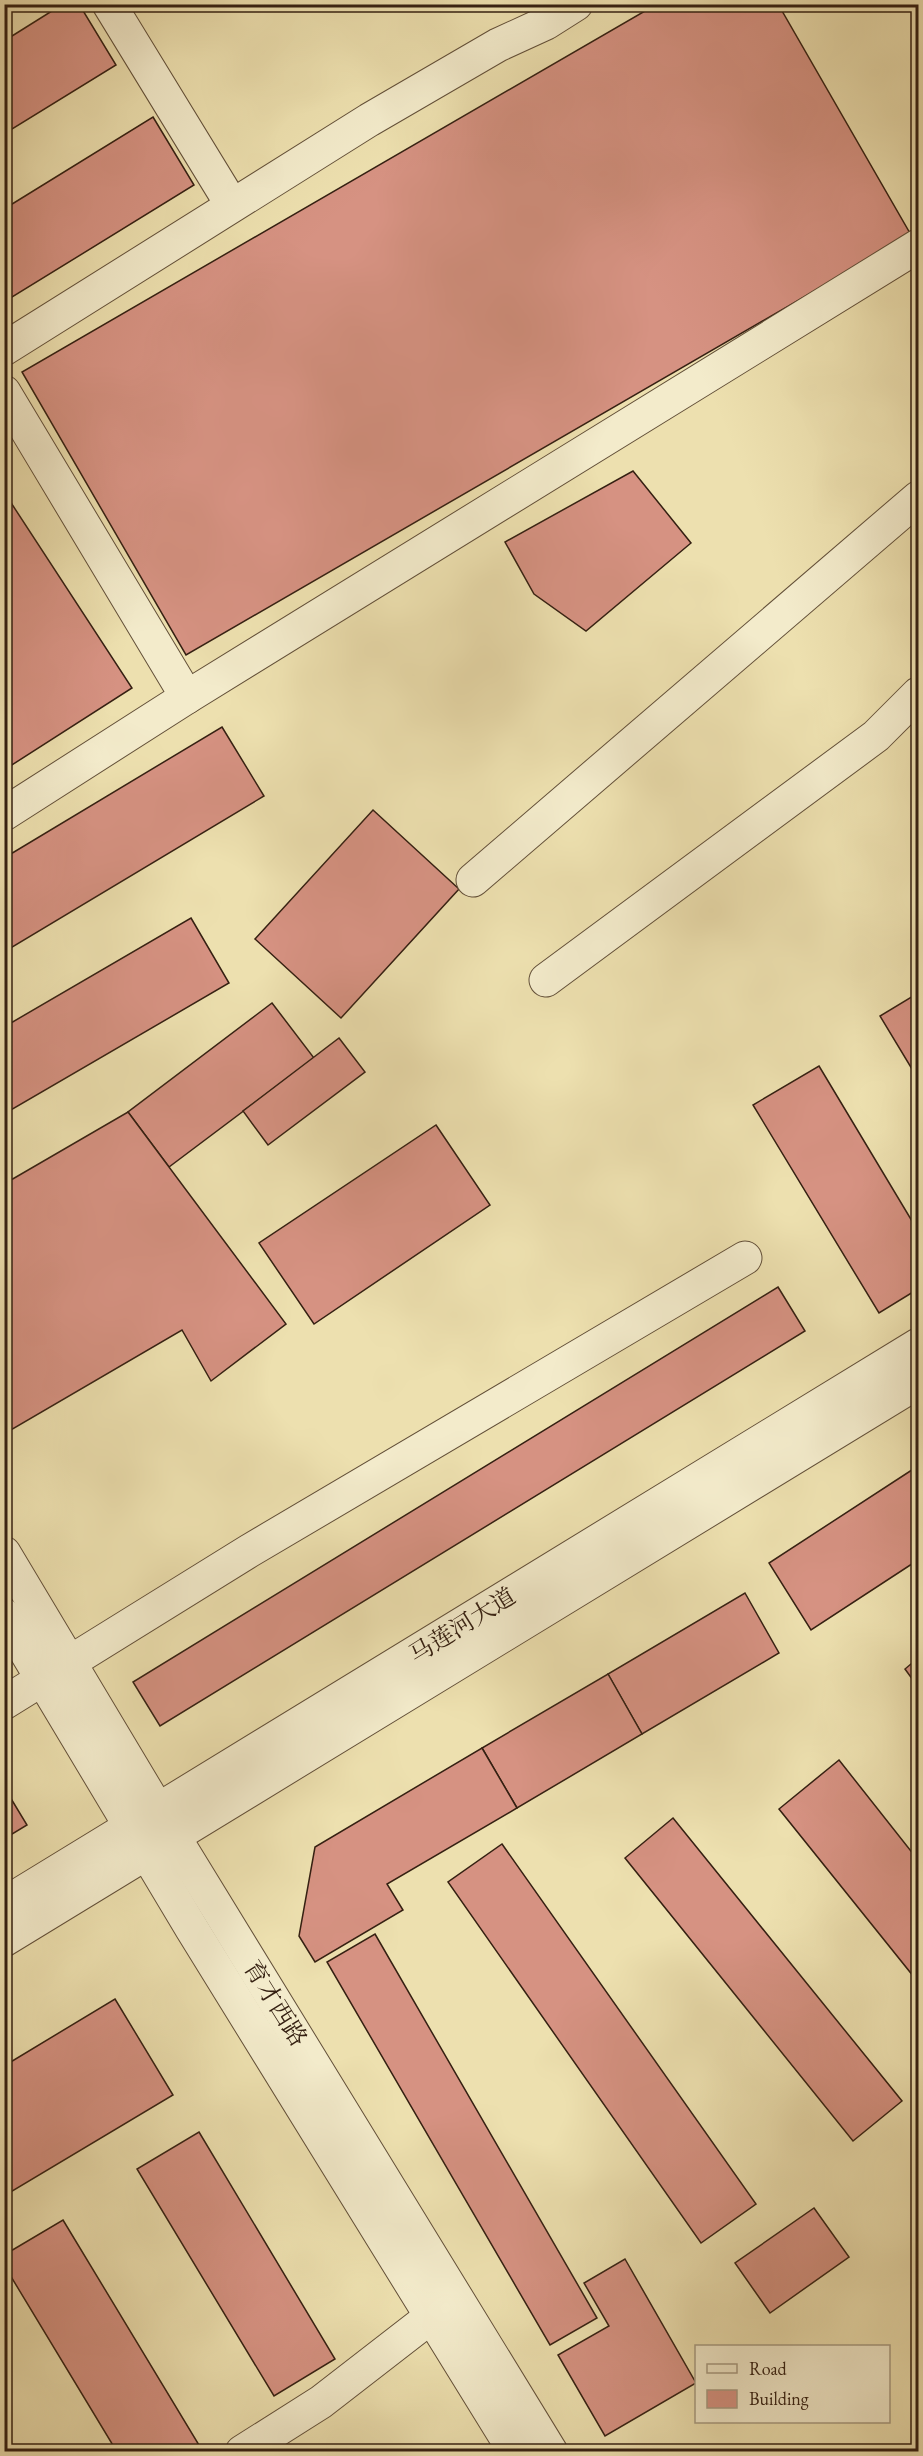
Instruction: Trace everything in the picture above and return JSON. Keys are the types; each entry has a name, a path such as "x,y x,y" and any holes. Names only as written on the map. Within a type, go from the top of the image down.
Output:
{"street":[{"path":"109,4 232,205"},
{"path":"4,349 369,120 498,45 546,23 576,4"},
{"path":"4,814 187,697 918,246"},
{"path":"4,392 187,697"},
{"path":"474,880 918,498"},
{"path":"546,980 876,736 918,694"},
{"path":"4,1703 249,1551 745,1258"},
{"name":"马莲河大道","path":"4,1940 152,1832 918,1345"},
{"name":"马莲河大道","path":"4,1904 152,1832 918,1382"},
{"name":"育才西路","path":"4,1552 56,1671 152,1832 432,2316 515,2451"},
{"name":"育才西路","path":"4,1615 56,1671"},
{"name":"育才西路","path":"152,1832 551,2451"},
{"path":"242,2451 321,2402 432,2316"}],"building":[{"path":"63,4 79,4 116,65 4,134 4,41"},
{"path":"657,4 778,4 911,235 186,655 22,372"},
{"path":"153,117 194,185 4,302 4,209"},
{"path":"633,471 691,543 586,631 534,594 505,542"},
{"path":"4,492 132,688 4,770"},
{"path":"222,727 264,796 4,952 4,858"},
{"path":"373,810 459,889 341,1018 255,939"},
{"path":"191,918 229,983 4,1114 4,1027"},
{"path":"918,993 918,1079 880,1016"},
{"path":"272,1003 314,1058 169,1167 128,1112"},
{"path":"339,1038 365,1072 268,1145 243,1111"},
{"path":"819,1066 918,1231 918,1289 879,1313 753,1105"},
{"path":"128,1112 286,1324 211,1381 182,1330 4,1434 4,1184"},
{"path":"436,1125 490,1205 314,1324 259,1243"},
{"path":"778,1287 805,1331 160,1726 133,1682"},
{"path":"918,1466 918,1560 811,1630 769,1563"},
{"path":"745,1593 779,1653 642,1734 608,1674"},
{"path":"918,1658 918,1687 905,1669"},
{"path":"608,1674 642,1734 517,1808 482,1748"},
{"path":"482,1748 517,1808 387,1884 403,1910 315,1962 299,1936 315,1847"},
{"path":"839,1760 918,1860 918,1982 779,1809"},
{"path":"4,1787 27,1825 4,1839"},
{"path":"673,1818 902,2101 853,2141 625,1858"},
{"path":"502,1844 756,2204 701,2243 448,1882"},
{"path":"375,1934 597,2318 550,2345 327,1962"},
{"path":"115,1999 173,2095 4,2196 4,2066"},
{"path":"199,2132 335,2359 274,2396 137,2169"},
{"path":"814,2208 849,2257 770,2313 735,2263"},
{"path":"63,2220 202,2450 199,2452 117,2452 4,2265 4,2255"},
{"path":"625,2259 695,2381 695,2384 605,2436 558,2355 609,2326 584,2283"},
{"path":"918,2281 918,2295 912,2287"}]}
